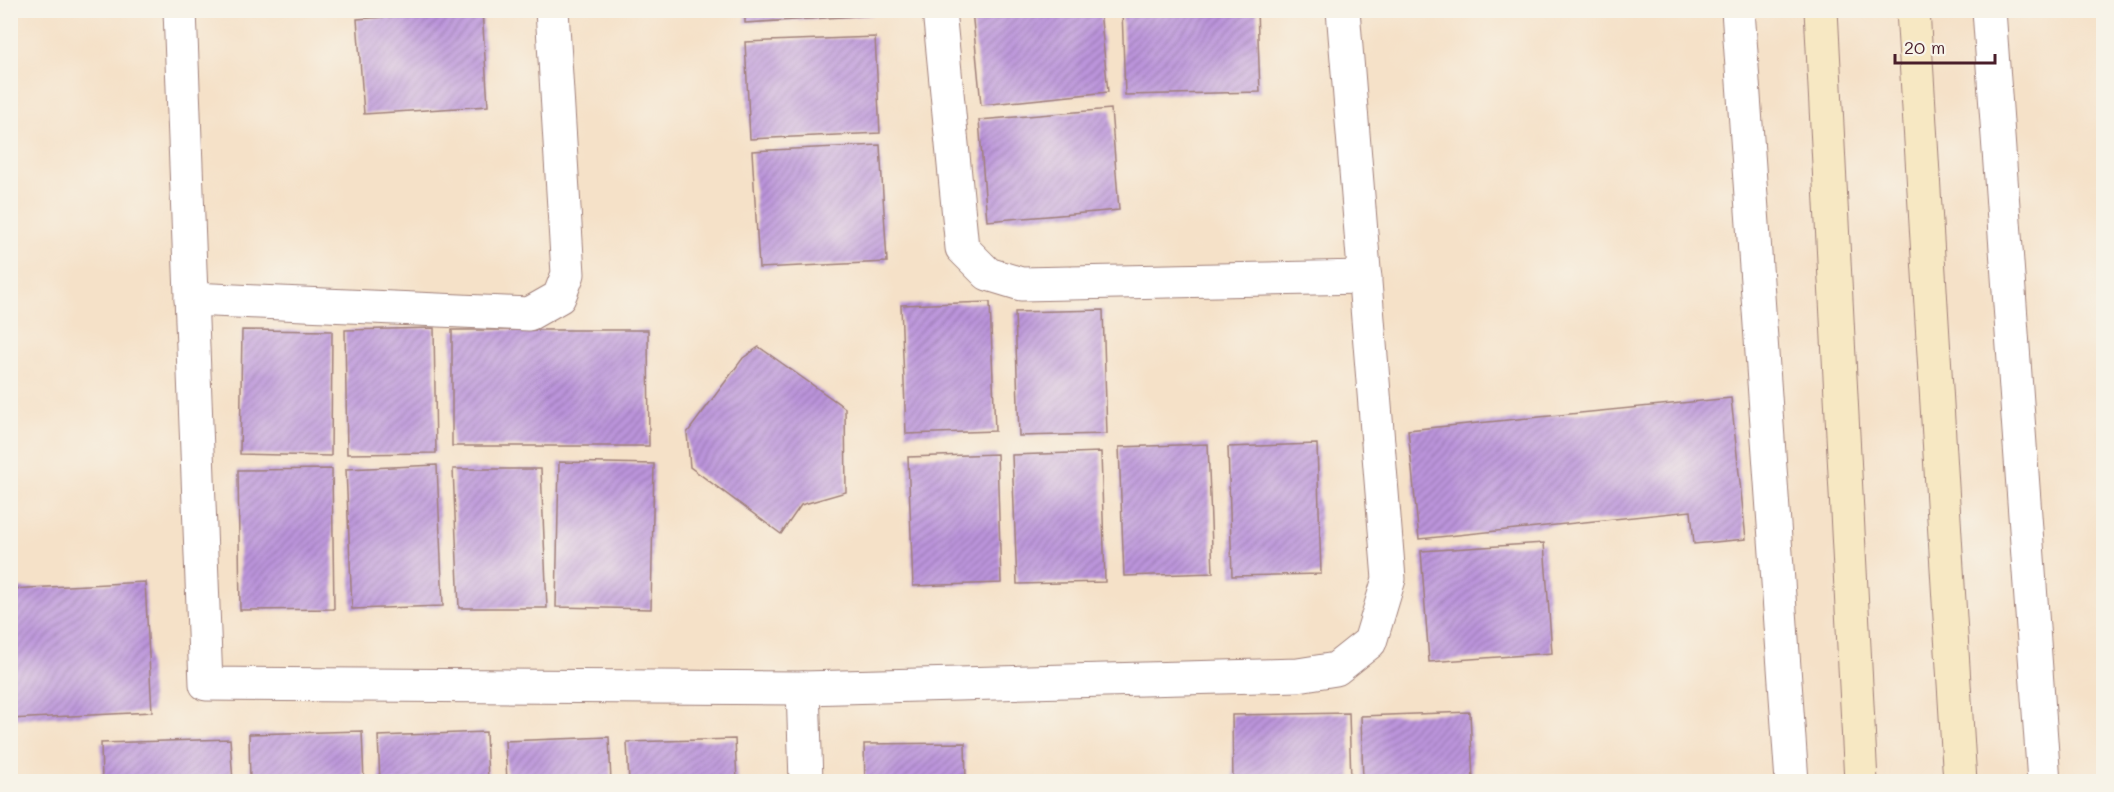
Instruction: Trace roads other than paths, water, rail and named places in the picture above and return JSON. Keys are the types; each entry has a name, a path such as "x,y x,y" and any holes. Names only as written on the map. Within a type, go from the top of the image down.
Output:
{"street":[{"path":"180,10 206,684 803,688 1298,675 1336,669 1370,642 1389,579 1343,10"},
{"path":"191,299 529,314 559,297 568,274 552,10"},
{"path":"939,10 962,248 988,274 1021,284 1365,277"},
{"path":"1738,10 1792,782"},
{"path":"1821,10 1861,782"},
{"path":"1913,10 1960,782"},
{"path":"1989,10 2044,782"},
{"path":"803,688 806,782"}]}
